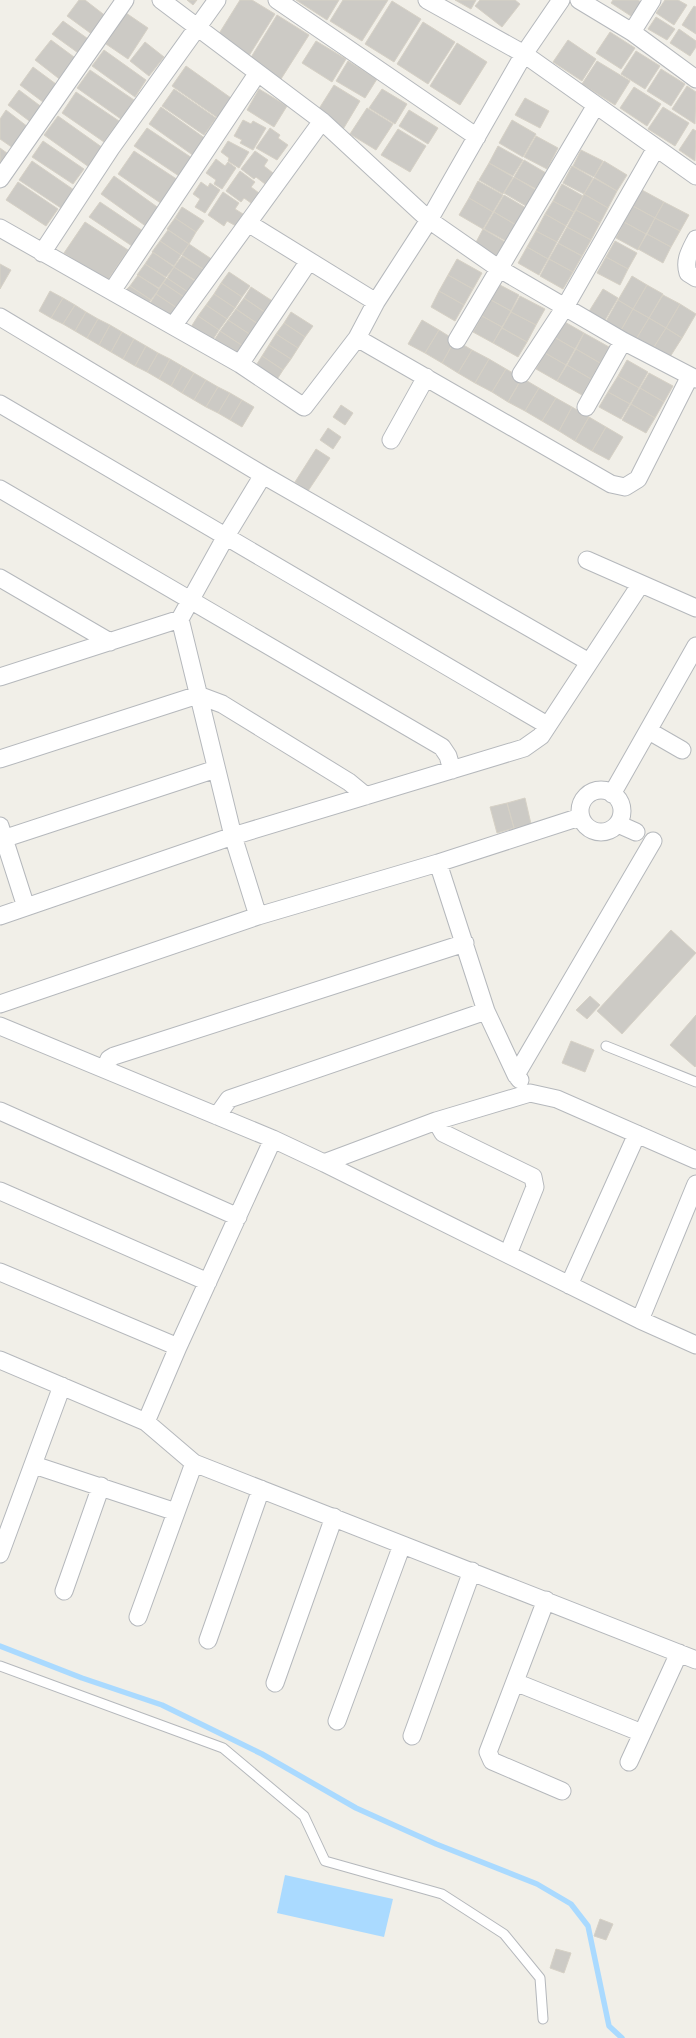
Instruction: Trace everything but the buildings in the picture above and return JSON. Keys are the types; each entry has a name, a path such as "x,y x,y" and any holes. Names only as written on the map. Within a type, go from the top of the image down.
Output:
{"street":[{"path":"0,179 125,0"},
{"path":"161,0 197,29 322,121 429,220 498,268 623,341 693,377 638,479 625,487 611,484 357,338"},
{"path":"42,253 111,148 217,0"},
{"path":"277,0 477,137"},
{"path":"426,0 524,54 696,176"},
{"path":"0,228 42,253 112,290 240,364 304,407 357,338 376,302 429,220 524,54 561,0"},
{"path":"579,0 632,32 695,74"},
{"path":"632,32 652,0"},
{"path":"112,290 257,74"},
{"path":"457,340 498,268 596,105"},
{"path":"173,326 322,121"},
{"path":"521,374 565,306 656,148"},
{"path":"248,223 376,302"},
{"path":"696,240 686,264 688,273 696,278"},
{"path":"240,364 309,262"},
{"path":"0,317 263,475 589,662"},
{"path":"586,407 623,341"},
{"path":"390,440 426,378"},
{"path":"0,404 547,726"},
{"path":"258,916 233,836 180,619 226,536 263,475"},
{"path":"0,489 442,747 448,756 452,770"},
{"path":"587,560 696,608"},
{"path":"0,578 110,642"},
{"path":"0,916 233,836 524,748 541,736 640,584"},
{"path":"3,673 110,642 180,619"},
{"path":"612,794 696,646"},
{"path":"0,759 198,695 222,704 349,782 366,796"},
{"path":"649,730 682,750"},
{"path":"26,907 1,835 216,769"},
{"path":"606,791 612,794 621,804 621,818 618,824 607,832 594,831 588,828 580,817 582,802 591,792 606,791"},
{"path":"0,1004 258,916 438,863 580,817"},
{"path":"618,824 636,832"},
{"path":"516,1075 653,841"},
{"path":"438,863 486,1011 516,1075 530,1093"},
{"path":"104,1069 109,1059 114,1056 465,943"},
{"path":"217,1116 229,1099 486,1011"},
{"path":"0,1026 273,1139 640,1320 696,1345"},
{"path":"324,1163 436,1121 530,1093 557,1099 696,1160"},
{"path":"0,1111 238,1217"},
{"path":"436,1121 443,1133 534,1177 535,1187 508,1254"},
{"path":"570,1285 637,1134"},
{"path":"146,1422 178,1347 273,1139"},
{"path":"640,1320 696,1184"},
{"path":"0,1191 208,1282"},
{"path":"0,1272 178,1347"},
{"path":"0,1360 146,1422 194,1463 696,1660"},
{"path":"0,1554 62,1386"},
{"path":"138,1617 194,1463"},
{"path":"34,1465 176,1512"},
{"path":"64,1591 101,1486"},
{"path":"208,1640 261,1489"},
{"path":"275,1682 334,1517"},
{"path":"337,1720 402,1545"},
{"path":"412,1736 472,1571"},
{"path":"546,1600 488,1752 492,1761 562,1791"},
{"path":"629,1762 679,1653"},
{"path":"515,1682 642,1733"}],"lane":[{"path":"606,1046 696,1082"},
{"path":"0,1666 223,1748 304,1816 325,1861 442,1894 504,1934 540,1978 543,2019"}],"water":[{"path":"285,1875 393,1899 384,1937 277,1913"}],"waterway":[{"path":"0,1646 82,1678 162,1705 262,1754 356,1808 436,1844 537,1884 571,1904 588,1926 609,2026 622,2038"}]}
